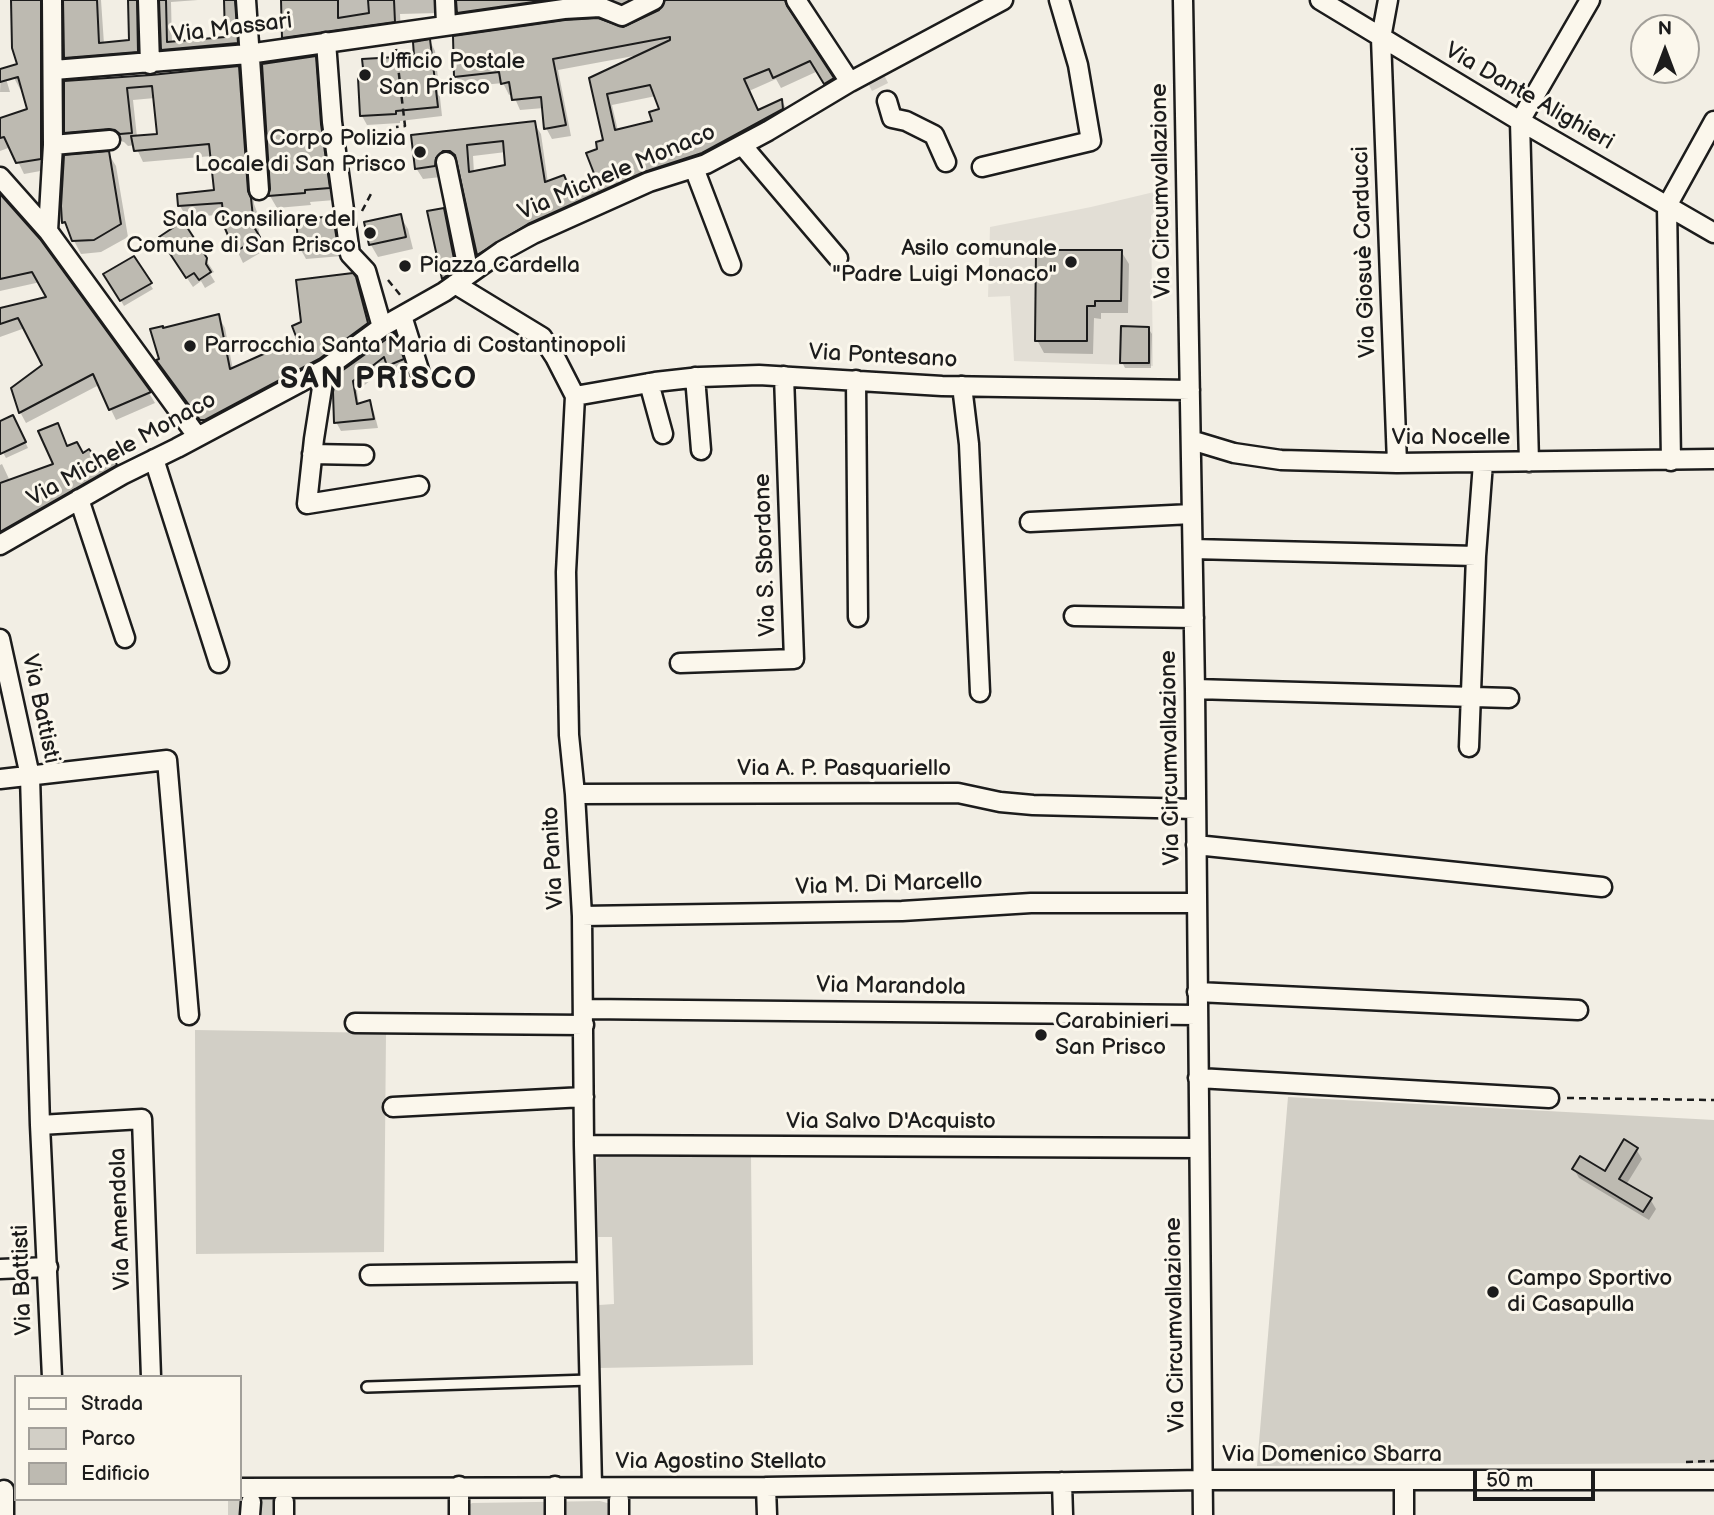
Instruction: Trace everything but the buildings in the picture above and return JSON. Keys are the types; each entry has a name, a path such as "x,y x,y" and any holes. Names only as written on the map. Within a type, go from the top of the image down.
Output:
{"street":[{"path":"48,231 53,145 52,0"},
{"path":"148,0 150,64"},
{"path":"246,0 259,190"},
{"path":"445,0 446,25"},
{"name":"Via Massari","path":"54,70 248,54 564,9 600,7 622,16 654,0"},
{"path":"796,0 850,82"},
{"name":"Via Michele Monaco","path":"0,545 79,499 325,369 382,327 533,234 649,182 706,164 850,82 1003,0"},
{"path":"982,167 1091,141 1078,65 1059,0"},
{"name":"Via Circumvallazione","path":"1183,0 1195,689 1203,1515"},
{"name":"Via Dante Alighieri","path":"1320,0 1520,121 1714,233"},
{"name":"Via Giosuè Carducci","path":"1388,0 1381,38 1397,463"},
{"path":"1529,462 1520,121 1590,0"},
{"path":"326,42 332,122 350,254 366,271 382,327"},
{"path":"887,101 892,118 906,121 934,135 946,162"},
{"path":"1671,461 1667,206 1714,121"},
{"path":"53,145 110,139"},
{"path":"742,145 838,258"},
{"path":"446,162 462,279 542,337 575,396"},
{"path":"694,168 731,265"},
{"path":"0,177 48,231 197,436"},
{"path":"402,316 419,370"},
{"path":"325,369 307,504 419,486"},
{"name":"Via Pontesano","path":"575,396 695,377 783,376 962,386 1190,390"},
{"name":"Via S. Sbordone","path":"680,663 794,659 783,376"},
{"path":"695,377 701,450"},
{"path":"856,380 858,617"},
{"path":"649,383 663,434"},
{"path":"962,386 969,444 980,692"},
{"name":"Via Panito","path":"575,396 566,572 569,736 582,916 592,1486"},
{"name":"Via Nocelle","path":"1191,440 1234,453 1281,460 1483,463 1714,459"},
{"path":"312,454 364,455"},
{"path":"154,459 219,663"},
{"path":"1469,747 1469,697 1483,463"},
{"path":"79,499 125,638"},
{"path":"1030,522 1192,514"},
{"path":"1193,549 1476,556"},
{"path":"1074,616 1194,618"},
{"name":"Via Battisti","path":"1,651 30,776 40,1125 52,1375"},
{"path":"1195,689 1509,698"},
{"path":"0,779 167,760 189,1015"},
{"name":"Via A. P. Pasquariello","path":"575,794 958,793 1022,804 1196,809"},
{"path":"1196,845 1602,887"},
{"name":"Via M. Di Marcello","path":"582,916 902,911 1031,903 1197,903"},
{"path":"1197,992 1578,1010"},
{"name":"Via Marandola","path":"355,1023 584,1016 1197,1015"},
{"path":"1198,1078 1549,1098"},
{"path":"393,1107 584,1097"},
{"name":"Via Amendola","path":"40,1125 142,1119 150,1375"},
{"name":"Via Salvo D'Acquisto","path":"584,1145 1198,1148"},
{"path":"0,1269 48,1267"},
{"path":"370,1275 587,1272"},
{"name":"Via Domenico Sbarra","path":"1203,1480 1714,1480"},
{"name":"Via Agostino Stellato","path":"247,1502 459,1486 766,1487 1203,1480"},
{"path":"1404,1480 1404,1515"},
{"path":"1062,1482 1063,1515"},
{"path":"459,1486 459,1515"},
{"path":"555,1486 555,1515"},
{"path":"766,1487 767,1515"},
{"path":"4,1515 7,1490"}],"lane":[{"path":"367,1387 590,1380"}],"path":[{"path":"393,32 405,126 396,127"},
{"path":"360,213 372,192"},
{"path":"1549,1098 1714,1100"}],"shaded area":[{"name":"Asilo comunale \"Padre Luigi Monaco\"","path":"1171,188 1151,216 1153,366 1014,361 1010,296 988,297 990,227"}],"green space":[{"path":"195,1030 386,1033 384,1252 196,1254"},
{"name":"Campo Sportivo di Casapulla","path":"1288,1097 1714,1120 1714,1463 1257,1466"},
{"path":"601,1155 751,1156 753,1365 599,1368 599,1305 614,1304 612,1237 598,1237 596,1160"},
{"path":"242,1488 288,1488 288,1515 228,1515 228,1501 242,1501"},
{"path":"600,1501 611,1504 612,1515 468,1515 468,1506 472,1503"}],"tunnel":[{"path":"872,71 887,101"}],"place":[{"name":"Ufficio Postale San Prisco","path":"365,75"},
{"name":"Corpo Polizia Locale di San Prisco","path":"420,152"},
{"name":"Sala Consiliare del Comune di San Prisco","path":"370,233"},
{"name":"Asilo comunale \"Padre Luigi Monaco\"","path":"1071,262"},
{"name":"Piazza Cardella","path":"405,266"},
{"name":"Parrocchia Santa Maria di Costantinopoli","path":"190,346"},
{"name":"Carabinieri San Prisco","path":"1041,1035"},
{"name":"Campo Sportivo di Casapulla","path":"1493,1292"}],"district":[{"name":"SAN PRISCO","path":"379,380"}]}
